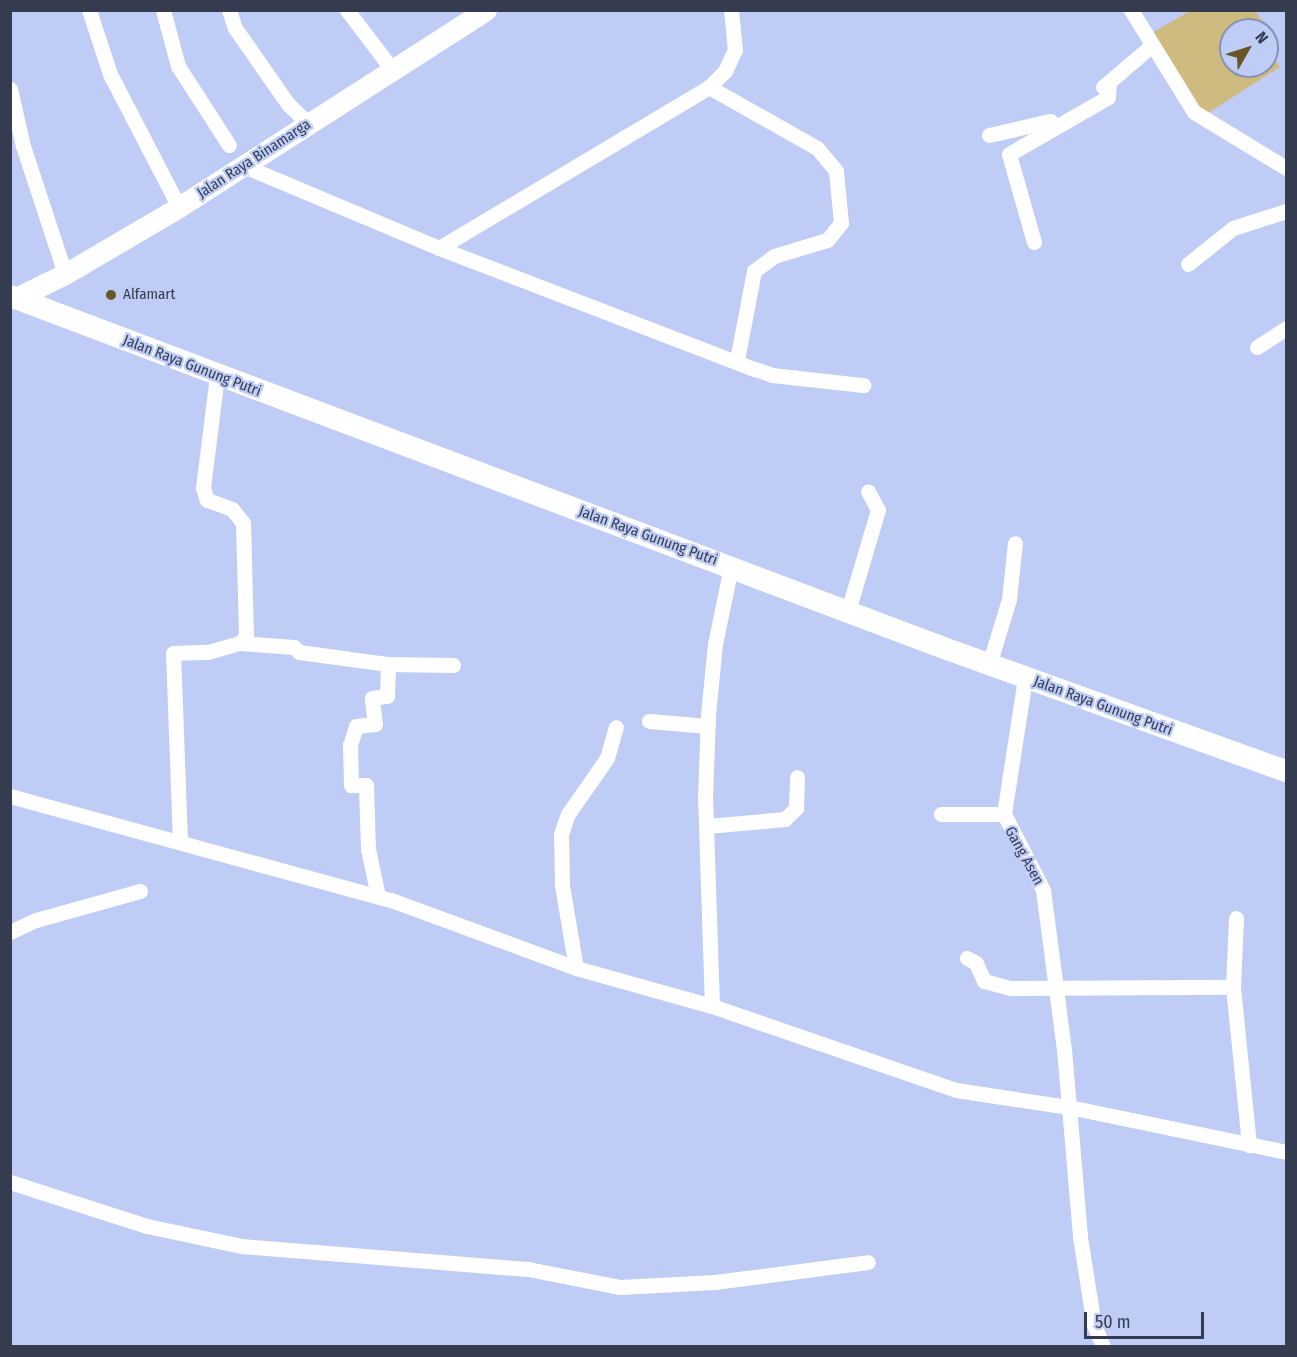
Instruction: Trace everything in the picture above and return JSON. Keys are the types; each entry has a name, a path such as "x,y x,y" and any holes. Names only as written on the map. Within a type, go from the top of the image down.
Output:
{"main road":[{"name":"Jalan Raya Gunung Putri","path":"13,297 1025,678 1287,771"}],"street":[{"path":"89,10 110,74 179,207"},
{"path":"163,10 178,66 229,145"},
{"path":"229,10 235,28 288,104 309,124"},
{"path":"347,10 391,68"},
{"name":"Jalan Raya Binamarga","path":"13,297 65,273 179,207 309,124 460,17 486,10"},
{"path":"439,248 709,87 725,71 735,50 731,10"},
{"path":"1131,10 1151,46 1194,112 1287,168"},
{"path":"989,135 1041,125 1073,110 1110,82 1151,46"},
{"path":"1034,242 1009,154 1108,97 1110,82"},
{"path":"709,87 817,148 836,171 841,223 826,240 774,256 754,271 737,360"},
{"path":"10,89 23,146 65,273"},
{"path":"244,166 439,248 772,375 863,385"},
{"path":"1188,264 1233,228 1287,211"},
{"path":"1257,347 1287,328"},
{"path":"217,375 203,488 207,500 232,509 243,524 246,636 240,643"},
{"path":"848,611 878,510 868,491"},
{"path":"989,664 1009,599 1015,543"},
{"path":"712,1006 707,826 708,726 715,644 731,567"},
{"path":"180,842 173,653 208,652 240,643 294,647 299,652 388,664 453,665"},
{"path":"378,896 366,829 368,794 366,785 351,785 350,745 356,726 375,724 372,698 387,696 388,664"},
{"name":"Gang Asen","path":"1025,678 1004,814 1043,890 1069,1107 1080,1237 1095,1325 1103,1347"},
{"path":"649,721 708,726"},
{"path":"576,968 562,885 561,834 568,814 607,758 616,727"},
{"path":"707,826 785,819 796,808 797,777"},
{"path":"10,796 378,896 576,968 712,1006 956,1090 1069,1107 1287,1152"},
{"path":"941,814 1004,814"},
{"path":"10,932 36,920 141,891"},
{"path":"1236,918 1233,987 1249,1145"},
{"path":"967,958 976,963 988,983 1011,988 1233,987"},
{"path":"10,1182 147,1226 241,1246 528,1269 620,1287 715,1282 868,1262"}],"shaded area":[{"path":"1190,11 1255,11 1260,18 1219,18 1219,78 1263,78 1205,115 1196,107 1150,34"}],"place":[{"name":"Alfamart","path":"111,295"}]}
